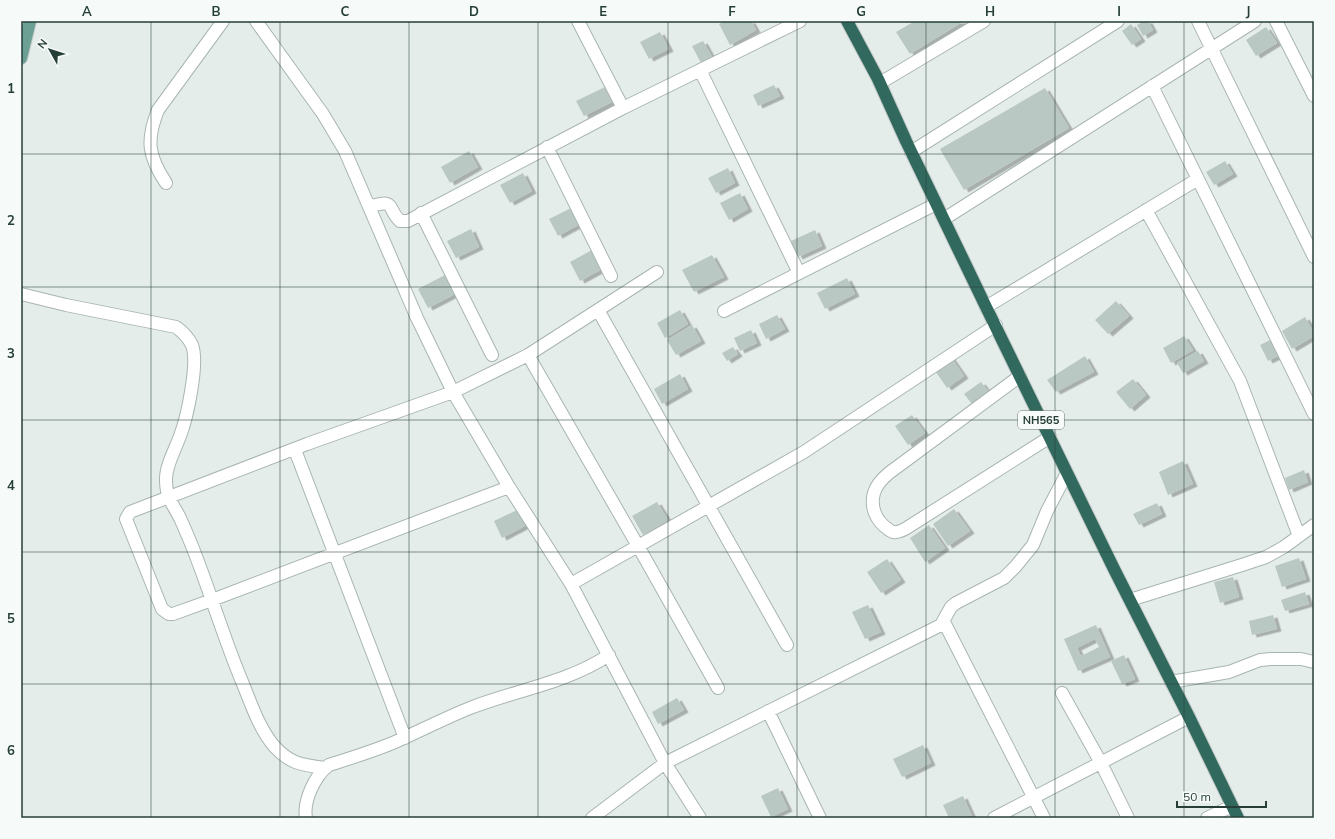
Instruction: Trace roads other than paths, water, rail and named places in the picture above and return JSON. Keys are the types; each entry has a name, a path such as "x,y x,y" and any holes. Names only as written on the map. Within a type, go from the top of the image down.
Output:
{"highway":[{"name":"NH565","path":"847,21 880,83 911,152 986,307 1238,818"}],"main road":[{"path":"21,58 30,21"}],"street":[{"path":"166,183 157,169 151,152 150,137 152,123 158,110 223,21"},
{"path":"256,21 323,114 345,151 417,318 453,392 509,487 571,584 665,763 700,818"},
{"path":"578,21 623,108"},
{"path":"369,206 381,203 389,205 397,218 404,222 623,108 800,21"},
{"path":"880,83 984,21"},
{"path":"911,152 1118,21"},
{"path":"1198,21 1314,257"},
{"path":"944,219 1210,48 1255,21"},
{"path":"1276,21 1314,96"},
{"path":"700,70 799,273"},
{"path":"1152,86 1314,414"},
{"path":"547,148 611,276"},
{"path":"986,307 1198,179"},
{"path":"724,311 936,204"},
{"path":"1146,210 1240,381 1299,536"},
{"path":"422,213 492,355"},
{"path":"509,487 173,614 169,614 162,609 126,519 130,512 453,392 528,355 657,272"},
{"path":"21,294 66,305 176,327 187,336 192,346 194,361 189,403 166,477 168,498 180,517 192,546 254,713 265,734 287,759 301,765 325,768"},
{"path":"598,310 710,506 787,645"},
{"path":"571,584 804,452 996,325"},
{"path":"528,355 718,688"},
{"path":"1020,376 881,480 874,492 873,505 876,518 882,525 891,531 897,532 905,529 1050,437"},
{"path":"295,450 405,738"},
{"path":"592,818 665,763 936,629 944,622 951,607 956,603 1004,578 1016,566 1033,545 1047,511 1067,473"},
{"path":"1130,600 1266,557 1284,547 1314,525"},
{"path":"944,622 1044,818"},
{"path":"306,818 306,800 317,779 325,768 405,738 470,708 582,671 595,665 609,655"},
{"path":"1171,682 1229,672 1260,660 1301,659 1314,662"},
{"path":"1062,693 1101,763 1128,818"},
{"path":"768,711 820,818"},
{"path":"994,818 1189,717"},
{"path":"1207,818 1232,806"}]}
